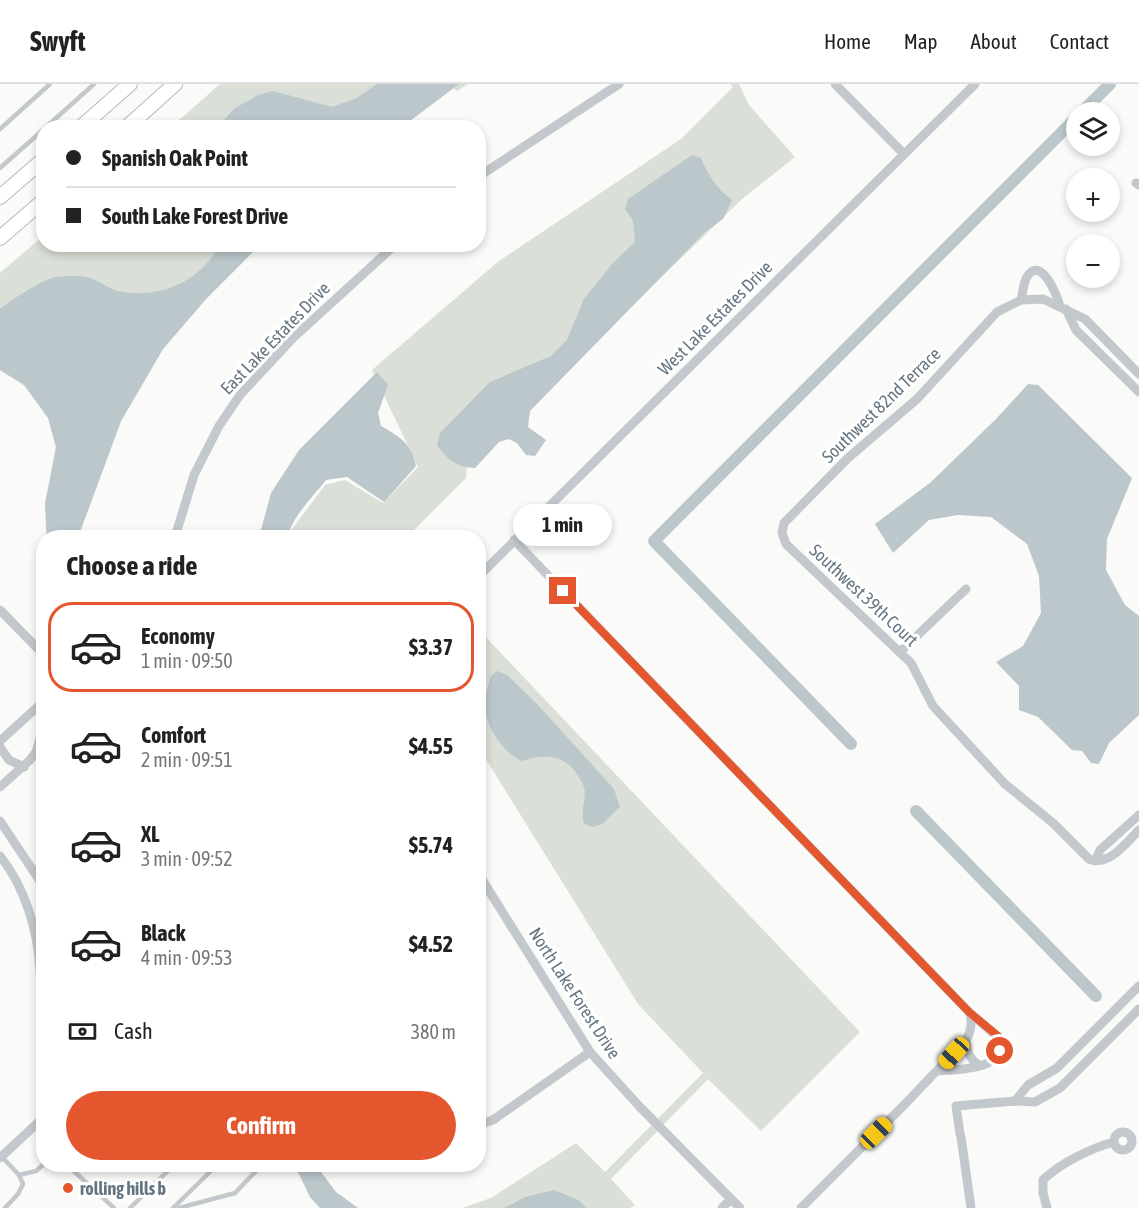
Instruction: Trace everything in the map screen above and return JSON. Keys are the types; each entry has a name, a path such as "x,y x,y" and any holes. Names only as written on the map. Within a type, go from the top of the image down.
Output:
{"main road":[{"path":"89,120 130,84"},
{"path":"135,120 175,84"},
{"path":"0,197 36,166"},
{"path":"0,238 36,207"}],"street":[{"path":"486,172 619,84"},
{"path":"835,84 904,154"},
{"name":"West Lake Estates Drive","path":"486,569 975,84"},
{"name":"East Lake Estates Drive","path":"177,530 194,475 219,426 240,395 293,338 387,252"},
{"path":"1021,300 1026,278 1037,271 1043,273 1054,287 1076,330 1139,392"},
{"name":"Southwest 82nd Terrace","path":"782,533 784,523 848,458 917,399 997,312 1021,300 1043,299 1063,308"},
{"path":"1063,308 1085,319 1139,374"},
{"name":"Southwest 39th Court","path":"782,533 786,544 911,663 933,706 1005,784 1053,823 1089,859 1095,861"},
{"path":"514,540 969,1012 1001,1040 1002,1046 997,1057 989,1063 937,1071"},
{"path":"900,652 966,589"},
{"path":"0,610 36,647"},
{"path":"0,741 36,707"},
{"path":"0,747 9,760 24,767"},
{"path":"0,787 24,767 36,752"},
{"path":"1095,861 1100,850 1138,819"},
{"path":"0,821 36,875"},
{"path":"1095,861 1109,859 1139,830"},
{"path":"0,856 20,888 36,939"},
{"name":"North Lake Forest Drive","path":"486,886 590,1052 639,1106 740,1208"},
{"path":"1015,1101 1028,1085 1057,1068 1139,986"},
{"path":"972,1208 956,1106 1015,1101 1035,1102 1060,1088 1139,1009"},
{"path":"801,1208 966,1040 971,1026 969,1012"},
{"path":"966,1040 968,1053 979,1065"},
{"path":"486,1122 590,1052"},
{"path":"1,1158 36,1124"},
{"path":"1047,1208 1043,1193 1043,1180 1052,1171 1102,1145 1114,1142"},
{"path":"722,1208 731,1199"}],"lane":[{"path":"0,129 50,84"},
{"path":"53,120 94,84"},
{"path":"0,168 36,135"},
{"path":"1,1158 19,1175 23,1184 18,1194 5,1208"},
{"path":"19,1175 36,1171"},
{"path":"75,1172 114,1208"},
{"path":"130,1208 167,1172"},
{"path":"173,1208 210,1172"},
{"path":"179,1208 235,1193 255,1172"}],"shaded area":[{"path":"220,84 468,84 457,91 453,88 411,120 179,120"},
{"path":"377,84 459,84 411,120 224,120 235,108 258,95 273,91 332,107 357,98"},
{"path":"730,84 739,84 749,105 795,157 742,199 467,466 466,478 414,530 292,530 325,485 345,480 383,503 418,467 372,370 499,261 681,139 733,87"},
{"path":"692,155 701,158 714,181 732,200 723,219 705,232 530,411 528,427 546,440 535,456 526,455 517,443 509,439 499,442 475,468 463,466 448,458 437,445 440,433 490,382 551,356 567,340 584,299 612,264 635,242 633,221 625,209 628,199"},
{"path":"36,242 36,252 253,252 206,299 163,349 121,421 81,530 46,530 45,504 56,447 48,417 24,385 0,370 0,273"},
{"path":"215,252 253,252 206,299 163,349 121,421 81,530 47,530 45,504 56,447 48,418 24,385 0,370 0,309 19,295 56,277 85,276 122,292 152,292 166,289 191,277"},
{"path":"377,372 388,385 378,413 381,426 394,433 408,446 416,466 384,502 347,477 326,480 298,514 290,530 261,530 271,493 299,450"},
{"path":"1028,384 1038,385 1132,478 1107,539 1106,570 1125,605 1139,616 1139,715 1109,743 1099,764 1091,763 1082,751 1072,750 1038,717 1019,710 1019,686 996,662 1023,646 1041,613 1039,576 1027,544 991,517 958,515 929,520 893,553 875,524 931,482 996,419"},
{"path":"486,637 860,1032 761,1131 708,1079 611,1179 635,1205 631,1208 462,1208 491,1198 576,1143 605,1172 703,1073 638,1004 486,759"},
{"path":"497,671 507,675 537,704 614,789 620,807 602,824 593,827 584,824 584,787 572,767 552,757 538,757 522,761 503,746 486,717 486,698 490,677"},
{"path":"298,1172 321,1172 336,1192 358,1208 320,1208 310,1197"},
{"path":"554,1190 578,1200 587,1208 504,1208 525,1197"}],"waterway":[{"path":"1092,102 1110,84"},
{"path":"851,744 654,541 1066,128"},
{"path":"916,811 1096,996"}],"place":[{"name":"rolling hills b","path":"68,1188"}],"route":[{"path":"563,591 969,1012 998,1036 1002,1046 1000,1051"}]}
